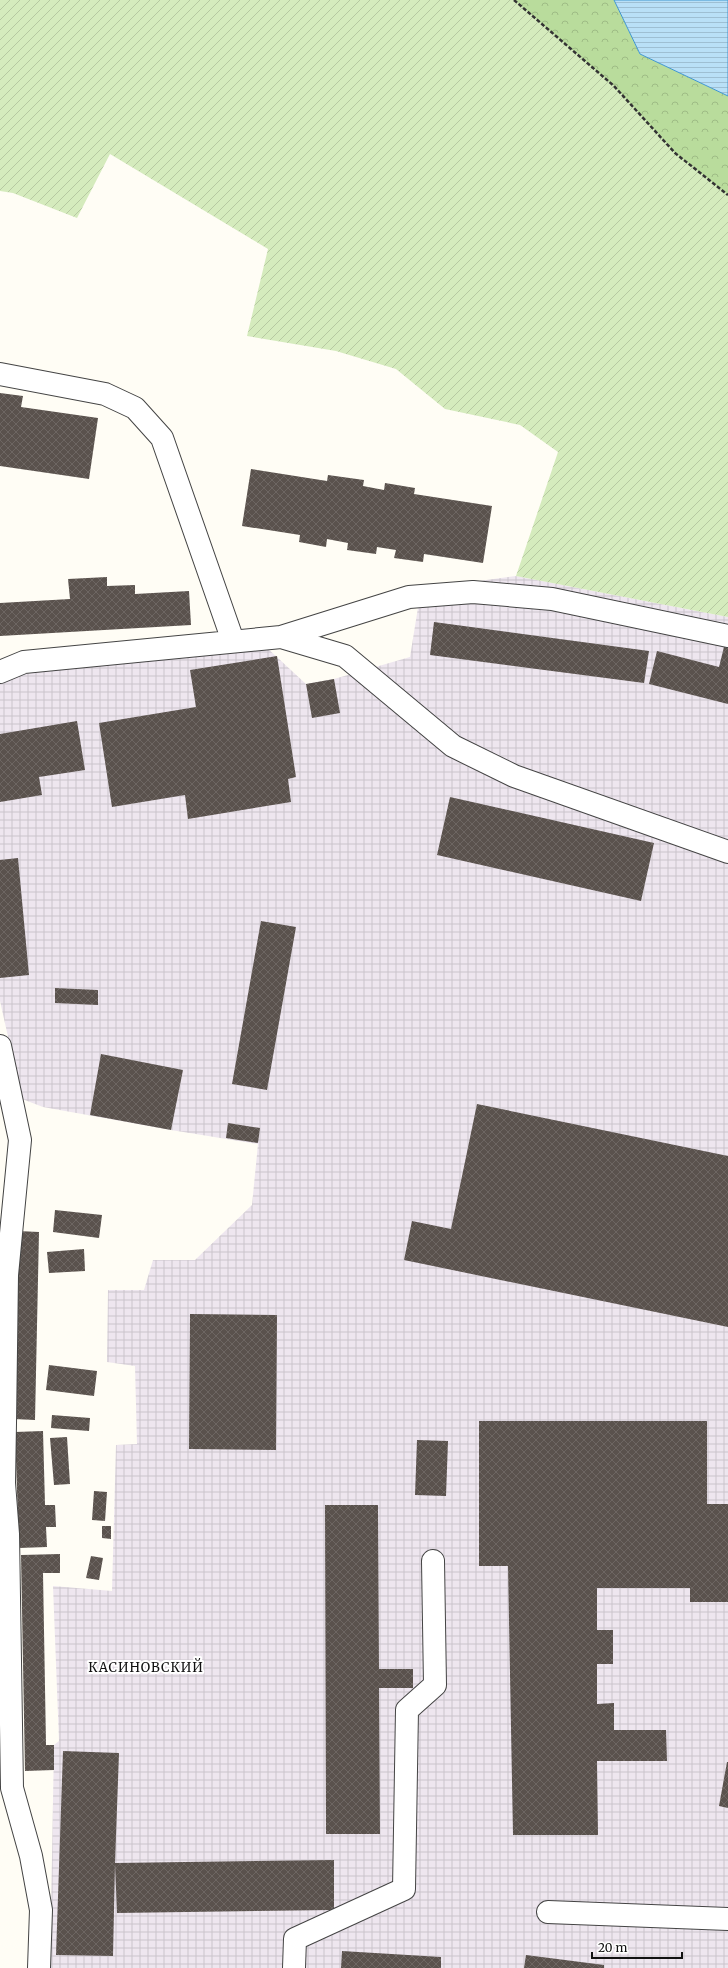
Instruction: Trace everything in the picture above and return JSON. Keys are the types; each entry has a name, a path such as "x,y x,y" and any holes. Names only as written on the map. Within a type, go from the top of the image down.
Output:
{"street":[{"path":"0,374 105,394 135,408 162,438 234,641"},
{"path":"0,672 24,662 281,637 409,597 473,592 552,599 728,636"},
{"path":"281,637 345,656 453,746 514,776 728,852"},
{"path":"0,1046 20,1140 8,1181 7,1275 2,1422 4,1483 6,1788 31,1856 41,1910 39,1968"},
{"path":"294,1968 295,1939 404,1889 407,1710 435,1685 433,1561"},
{"path":"548,1912 728,1919"}],"path":[{"path":"514,0 614,86 675,152 728,195"}],"shaded area":[{"path":"516,576 728,617 728,1968 50,1968 54,1745 59,1741 53,1586 112,1591 116,1445 137,1444 135,1366 107,1362 108,1290 144,1290 153,1260 195,1260 252,1205 258,1144 43,1107 22,1099 0,1001 0,684 24,674 265,646 306,684 334,679 410,657 421,589"}],"green space":[{"path":"0,0 514,0 614,86 675,153 728,195 728,617 516,576 558,452 520,425 445,409 396,369 336,351 247,336 268,249 110,154 77,218 13,193 0,191"},
{"path":"514,0 614,0 640,54 728,96 728,195 675,153 614,86"}],"water":[{"path":"614,0 728,0 728,96 640,54"}],"building":[{"path":"0,393 23,396 21,407 98,418 89,479 0,466"},
{"path":"251,469 327,481 328,475 364,480 363,486 384,490 385,483 415,488 414,494 492,506 483,563 424,554 423,562 394,558 396,550 377,547 376,554 347,550 348,543 327,539 326,547 299,542 300,535 242,526"},
{"path":"107,577 107,586 135,585 135,594 189,591 191,625 0,636 0,603 70,599 68,579"},
{"path":"434,622 649,651 644,683 430,655"},
{"path":"724,647 728,648 728,704 649,684 657,651 719,667"},
{"path":"277,656 296,777 288,779 291,802 188,819 185,795 112,807 99,723 196,707 190,670"},
{"path":"334,679 340,713 312,718 306,684"},
{"path":"77,721 85,770 39,777 42,795 0,802 0,734"},
{"path":"450,797 654,843 641,901 437,855"},
{"path":"18,858 29,975 0,978 0,860"},
{"path":"261,921 296,927 267,1090 232,1084"},
{"path":"55,988 98,990 98,1005 55,1003"},
{"path":"101,1054 183,1070 171,1130 90,1115"},
{"path":"477,1104 728,1156 728,1327 404,1260 412,1221 451,1229"},
{"path":"228,1123 260,1128 258,1143 226,1138"},
{"path":"55,1210 102,1215 99,1238 53,1232"},
{"path":"18,1231 39,1232 35,1420 14,1419"},
{"path":"84,1249 85,1271 49,1273 47,1252"},
{"path":"190,1314 277,1315 276,1450 189,1449"},
{"path":"49,1365 97,1371 94,1396 46,1390"},
{"path":"52,1415 90,1418 89,1431 51,1428"},
{"path":"479,1421 707,1421 707,1504 728,1504 728,1602 690,1602 690,1588 597,1588 597,1630 613,1630 613,1664 597,1664 597,1704 614,1703 614,1730 666,1730 667,1761 597,1761 598,1835 513,1835 508,1566 479,1566"},
{"path":"43,1431 45,1505 55,1505 56,1527 46,1527 47,1547 19,1548 15,1432"},
{"path":"67,1437 70,1484 54,1485 50,1438"},
{"path":"417,1440 448,1441 446,1496 415,1495"},
{"path":"94,1491 107,1492 105,1521 92,1520"},
{"path":"325,1505 378,1505 379,1669 413,1669 413,1688 379,1688 380,1834 326,1834"},
{"path":"102,1526 111,1526 111,1539 102,1538"},
{"path":"60,1554 60,1573 43,1573 46,1745 54,1745 54,1770 25,1771 21,1555"},
{"path":"91,1556 103,1558 99,1580 86,1578"},
{"path":"63,1751 119,1753 115,1863 334,1860 334,1910 117,1913 115,1864 113,1956 56,1955"},
{"path":"728,1762 728,1808 719,1806"},
{"path":"342,1951 441,1957 441,1968 341,1968"},
{"path":"526,1955 604,1965 604,1968 524,1968"}],"district":[{"name":"КАСИНОВСКИЙ","path":"146,1667"}]}
